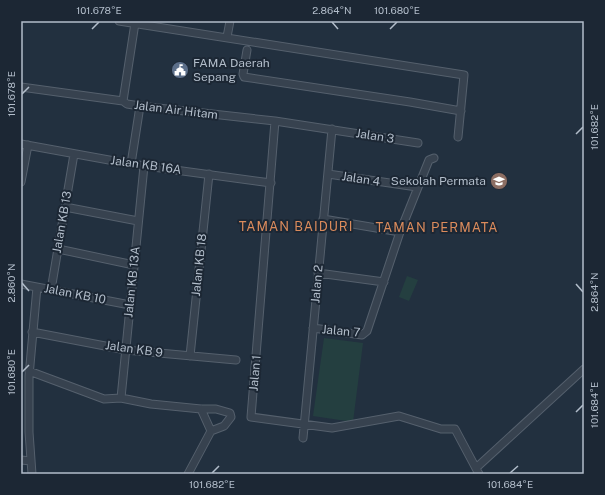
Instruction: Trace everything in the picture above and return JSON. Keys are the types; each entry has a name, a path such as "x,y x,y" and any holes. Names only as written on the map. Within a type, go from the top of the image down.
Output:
{"street":[{"path":"120,21 464,75 458,137"},
{"path":"175,29 176,21"},
{"path":"227,37 230,21"},
{"path":"123,101 134,23"},
{"path":"247,50 243,74 244,77 461,111"},
{"name":"Jalan Air Hitam","path":"21,87 123,101 127,104 140,106 332,129"},
{"path":"131,164 140,106"},
{"name":"Jalan 1","path":"275,121 251,417 332,428 399,416 441,429 455,429 477,471"},
{"name":"Jalan 3","path":"332,129 418,143"},
{"name":"Jalan 2","path":"303,438 332,129"},
{"path":"21,182 24,144"},
{"name":"Jalan KB 16A","path":"24,144 131,164 271,183"},
{"name":"Jalan KB 13","path":"51,290 74,154"},
{"path":"318,273 384,282 400,232 417,187 429,160 434,158"},
{"name":"Jalan KB 13A","path":"121,398 144,166"},
{"name":"Jalan KB 18","path":"190,356 209,174"},
{"name":"Jalan 4","path":"328,174 417,187"},
{"path":"65,207 138,221"},
{"path":"324,219 400,232"},
{"path":"58,249 134,264"},
{"name":"Jalan 7","path":"313,328 362,335 367,331 384,282"},
{"name":"Jalan KB 10","path":"21,284 130,305"},
{"path":"32,474 26,374 37,287"},
{"name":"Jalan KB 9","path":"32,332 126,350 236,360"},
{"path":"477,471 584,369"},
{"path":"26,374 104,399 121,398 151,404 216,409 230,412 231,417 224,426 211,431 188,474"},
{"path":"201,409 211,431"},
{"path":"21,460 31,462"}],"green space":[{"path":"407,276 418,280 409,301 399,297"},
{"path":"324,338 363,343 353,422 313,416"}],"place":[{"name":"FAMA Daerah Sepang","path":"180,70"},
{"name":"Sekolah Permata","path":"499,181"}],"district":[{"name":"TAMAN BAIDURI","path":"296,226"},
{"name":"TAMAN PERMATA","path":"437,227"}]}
